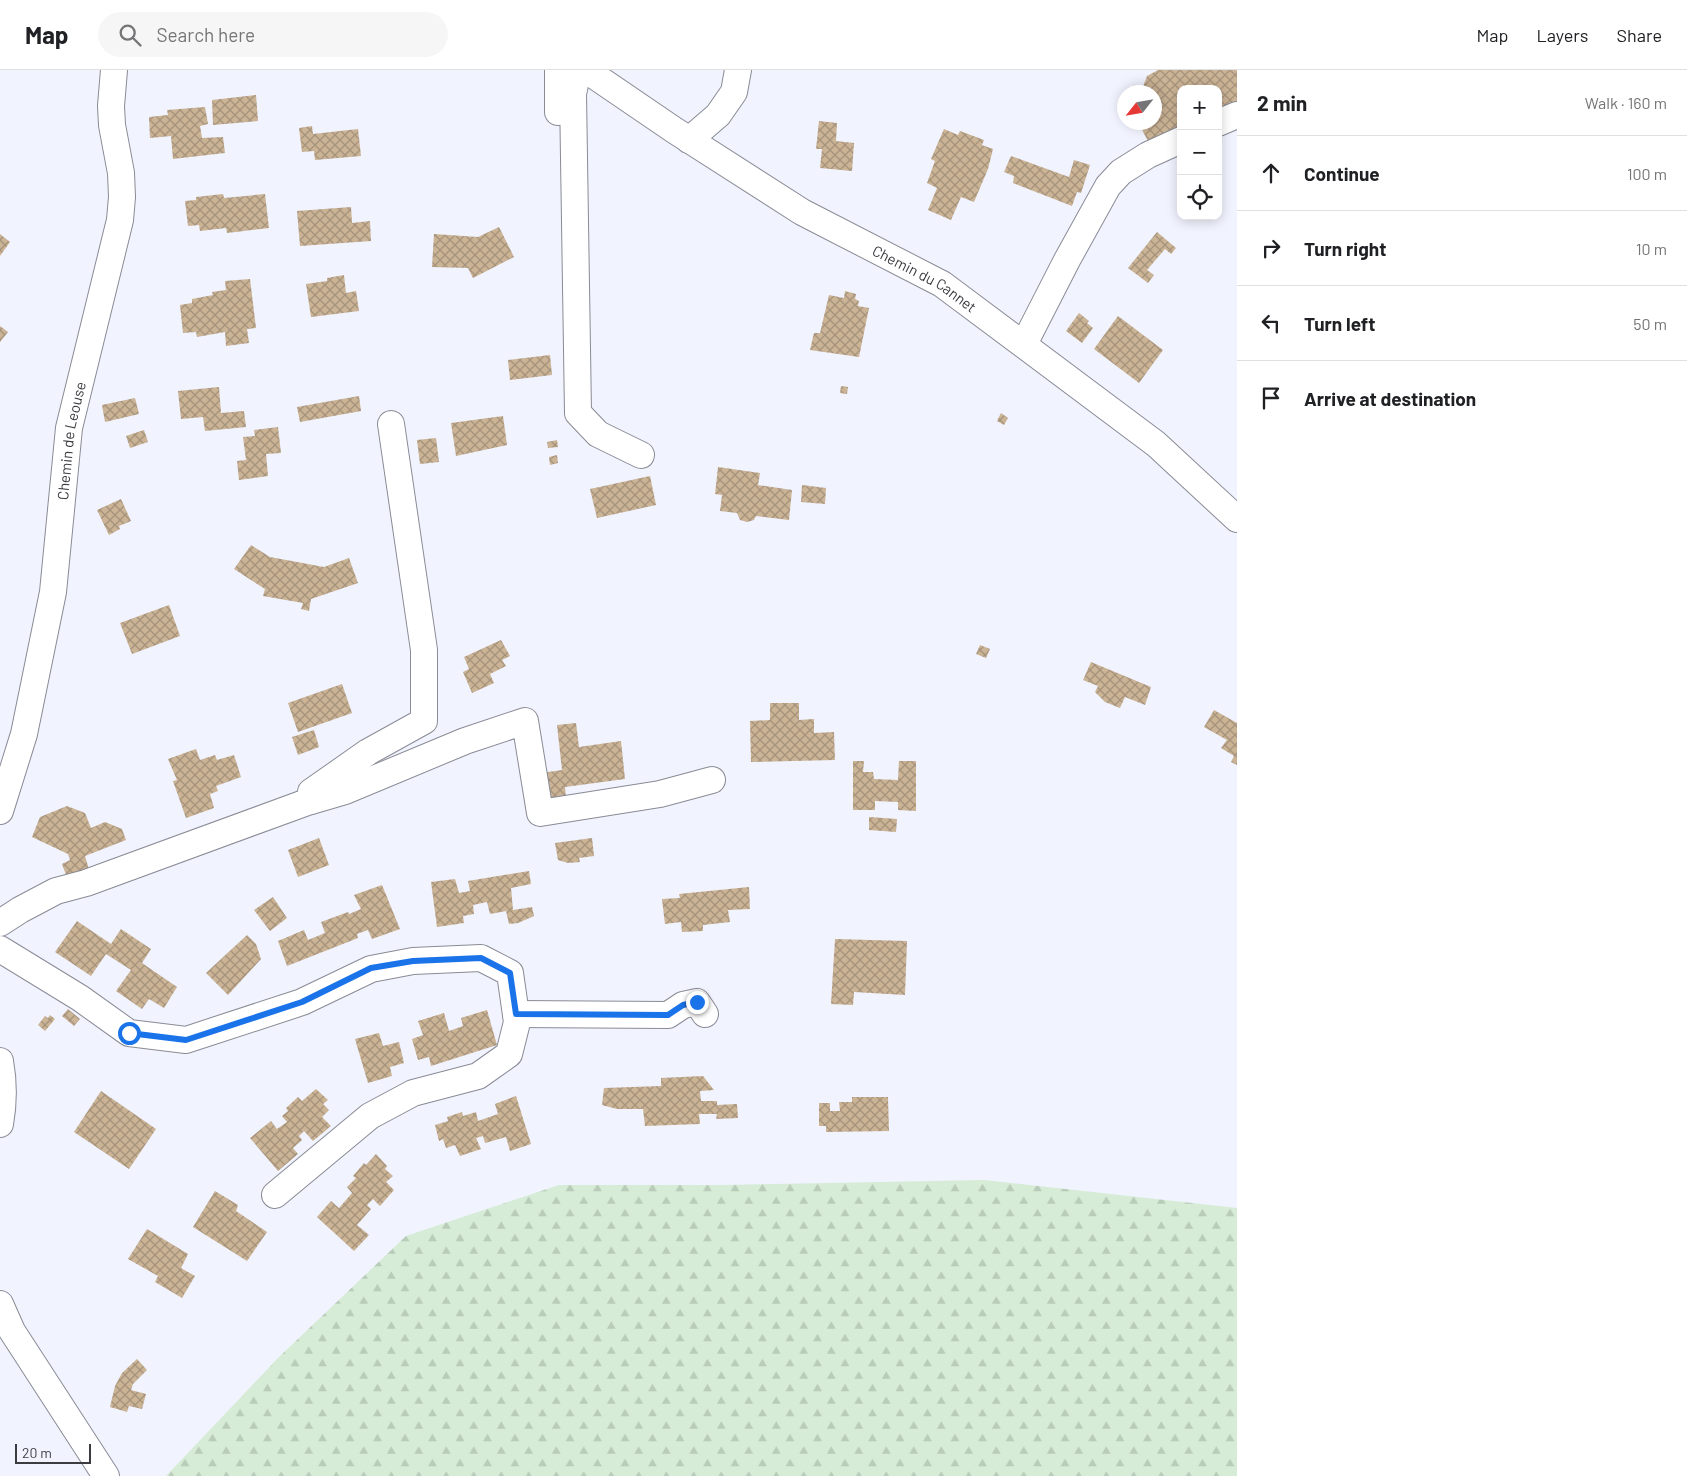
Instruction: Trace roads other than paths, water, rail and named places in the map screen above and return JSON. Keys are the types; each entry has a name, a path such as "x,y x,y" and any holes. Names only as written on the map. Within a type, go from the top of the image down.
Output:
{"street":[{"name":"Chemin de Leouse","path":"0,812 24,734 53,592 69,428 120,220 122,173 112,125 111,106 114,70"},
{"path":"558,70 561,408"},
{"path":"578,70 573,94 578,413 598,434 641,455"},
{"name":"Chemin du Cannet","path":"586,70 689,140 802,212 942,284 1156,444 1237,519"},
{"path":"689,140 718,115 734,92 738,70"},
{"path":"1222,121 1237,115"},
{"path":"1024,344 1108,186 1121,172 1148,155 1177,142"},
{"path":"310,802 312,792 360,757 424,721 424,650 391,424"},
{"path":"0,923 20,910 56,892 345,791 465,741 525,721 540,813 660,794 712,780"},
{"path":"0,949 80,998 129,1033 186,1040 302,1002 371,968 413,961 481,958 510,973 517,1022 509,1054 478,1076 413,1093 370,1116 276,1194"},
{"path":"516,1014 668,1015 683,1005 697,1002 705,1014"},
{"path":"0,1061 4,1083 0,1124"},
{"path":"0,1304 12,1330 106,1476"}]}
